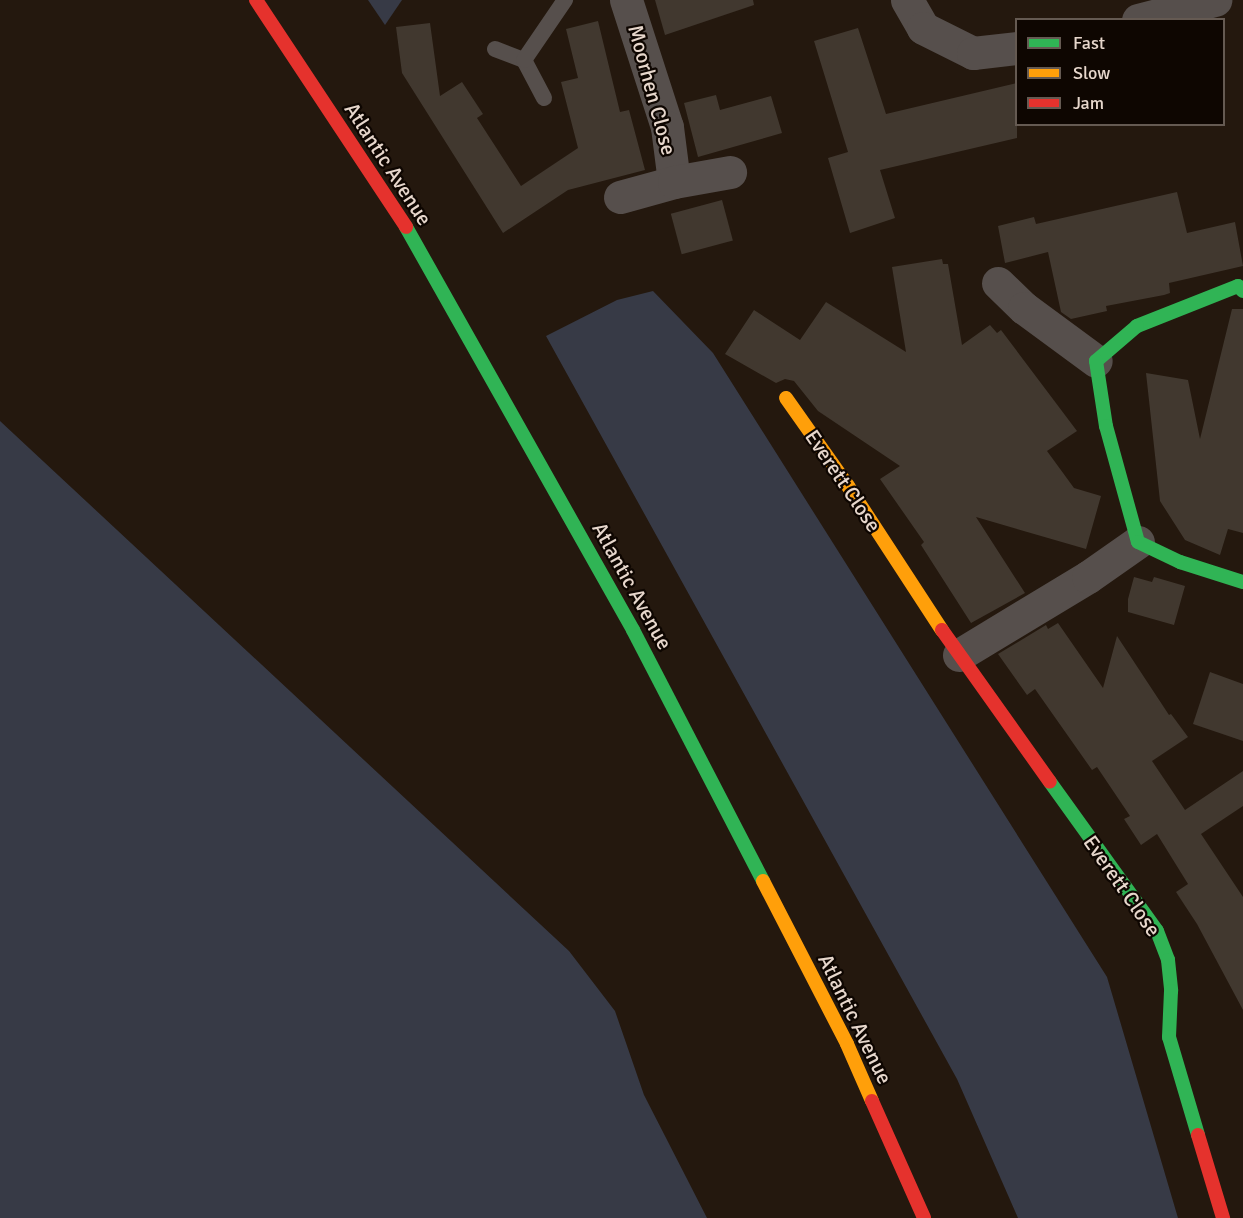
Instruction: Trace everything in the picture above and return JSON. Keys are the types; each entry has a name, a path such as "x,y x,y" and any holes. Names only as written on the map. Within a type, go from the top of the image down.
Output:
{"street":[{"name":"Atlantic Avenue","path":"256,0 403,222 633,630 847,1044 924,1218"},
{"name":"Moorhen Close","path":"626,0 667,127 674,182"},
{"path":"907,0 923,28 973,52 1015,48"},
{"path":"1146,18 1215,0"},
{"name":"Moorhen Close","path":"620,197 674,182 730,172"},
{"path":"998,283 1024,308 1096,361 1099,393 1117,471 1138,542 1180,562 1243,582"},
{"path":"1096,361 1137,326 1238,286 1243,291"},
{"name":"Everett Close","path":"786,398 848,486 959,655 1157,931 1168,960 1171,991 1169,1037 1223,1218"},
{"path":"959,655 1088,578 1138,542"}],"lane":[{"path":"524,60 565,0"},
{"path":"495,49 524,60 544,98"}],"shaded area":[{"path":"368,0 402,0 385,25"},
{"path":"653,291 713,353 1107,977 1178,1218 1018,1218 957,1079 546,336 617,300"},
{"path":"0,421 569,951 615,1011 644,1095 707,1218 0,1218"}],"building":[{"path":"655,0 753,0 754,5 665,35"},
{"path":"598,21 620,112 629,110 645,170 568,190 503,233 402,73 396,27 430,23 440,96 462,82 483,114 477,118 521,186 578,148 561,82 578,78 566,29"},
{"path":"858,28 886,114 1015,83 1017,138 880,170 895,218 850,233 828,158 848,152 814,41"},
{"path":"716,95 720,110 771,96 782,133 698,157 684,103"},
{"path":"1177,192 1187,233 1235,222 1243,266 1169,283 1170,293 1106,306 1107,311 1071,319 1061,312 1048,252 1005,263 998,226 1034,217 1036,224"},
{"path":"722,200 733,241 682,254 671,214"},
{"path":"942,259 943,264 948,264 962,345 990,325 997,333 1001,330 1077,431 1047,451 1074,488 1101,496 1086,549 976,517 1025,593 971,623 921,545 924,542 880,479 900,466 818,411 794,381 785,379 776,383 725,354 754,310 800,340 826,302 906,352 892,267"},
{"path":"1232,309 1243,309 1243,533 1228,529 1220,555 1185,540 1160,501 1146,373 1188,380 1200,439"},
{"path":"1134,577 1152,582 1154,577 1185,586 1174,625 1128,612 1128,599"},
{"path":"1058,623 1103,688 1117,636 1169,715 1171,714 1188,737 1152,761 1185,810 1243,771 1243,806 1201,834 1243,897 1243,1010 1197,924 1176,892 1188,884 1157,834 1141,845 1124,819 1130,816 1097,767 1092,770 1035,689 1027,695 998,654 1046,625 1048,629"},
{"path":"1210,672 1243,684 1243,741 1193,724"}],"traffic: fast":[{"path":"406,227 633,630 763,881"},
{"path":"1243,291 1238,286 1137,326 1096,361 1106,426 1138,542 1180,562 1243,582"},
{"path":"1050,782 1157,931 1168,960 1171,991 1169,1037 1198,1135"}],"traffic: slow":[{"path":"786,398 848,486 942,630"},
{"path":"763,881 847,1044 872,1101"}],"traffic: jam":[{"path":"256,0 406,227"},
{"path":"942,630 1050,782"},
{"path":"872,1101 924,1218"},
{"path":"1198,1135 1223,1218"}]}
